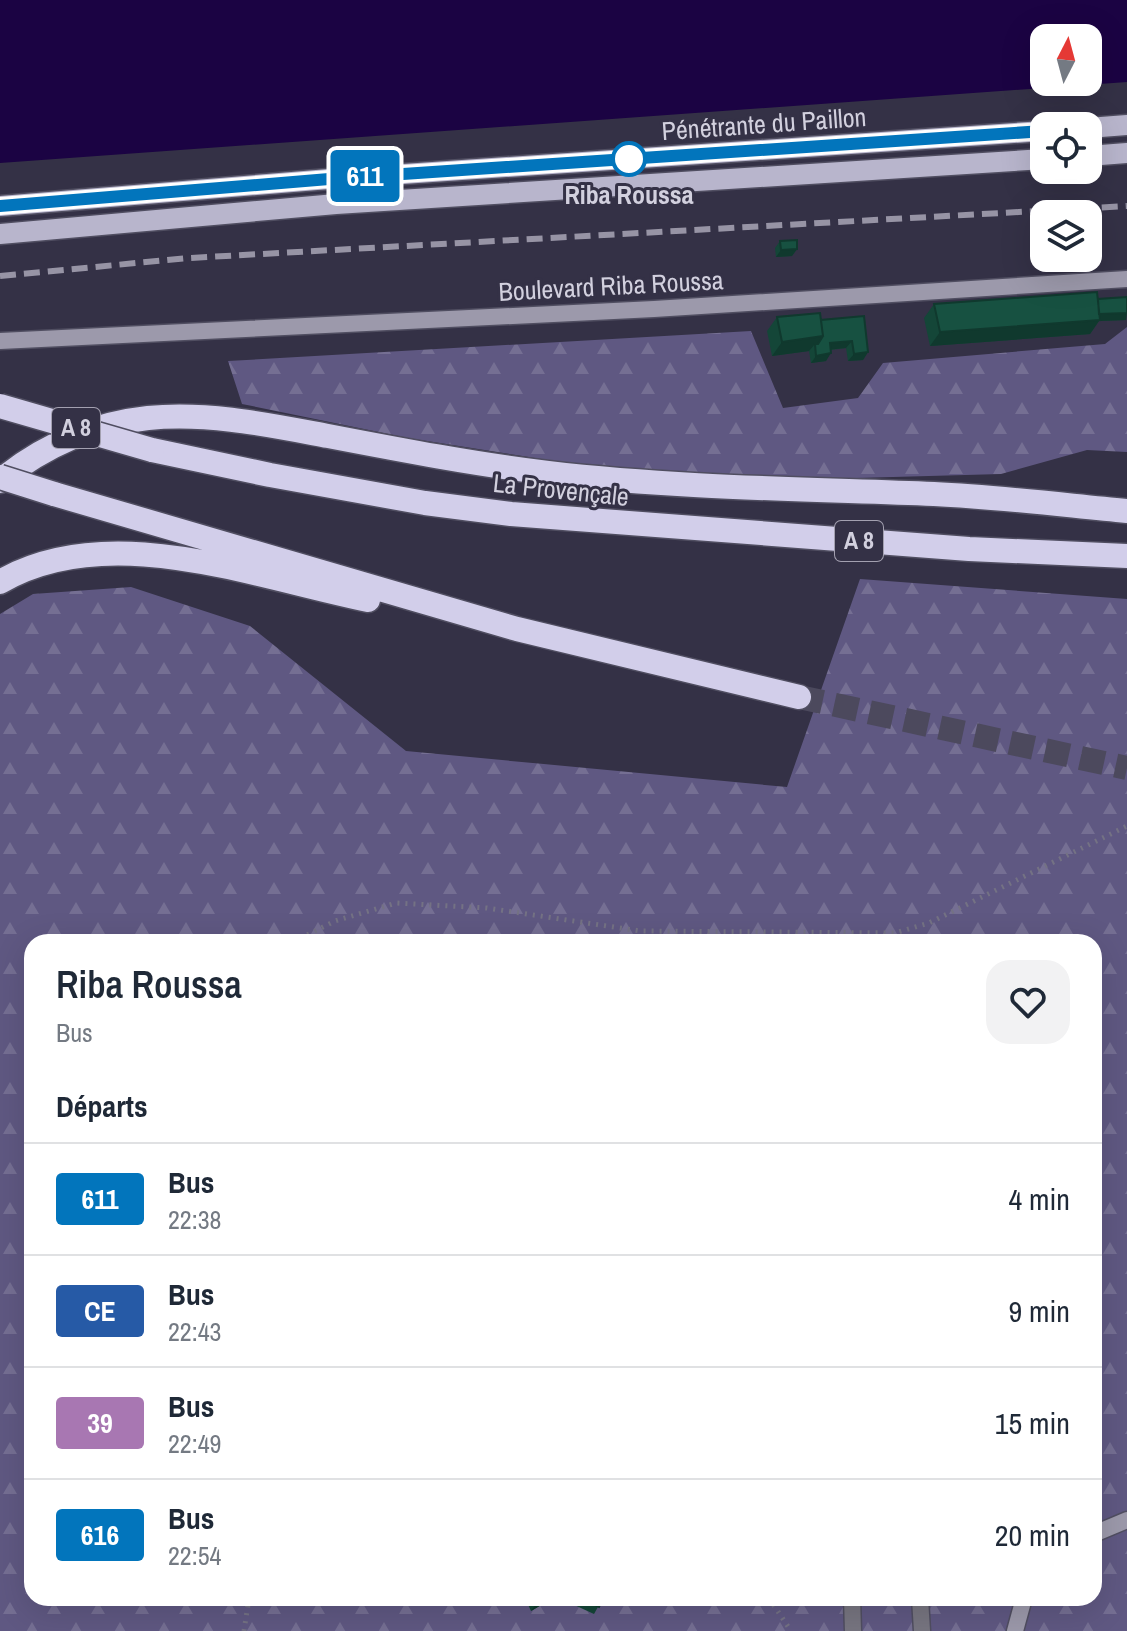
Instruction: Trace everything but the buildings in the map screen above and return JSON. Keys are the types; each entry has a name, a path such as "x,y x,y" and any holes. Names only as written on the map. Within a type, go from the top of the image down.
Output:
{"highway":[{"name":"La Provençale","path":"0,406 152,450 425,503 511,514 953,548 1127,556"},
{"path":"0,479 34,455 107,425 176,417 262,424 488,464 603,479 723,488 938,495 1127,511"},
{"path":"0,479 517,629"},
{"path":"0,582 45,563 74,556 112,552 155,555 517,629 799,697"}],"main road":[{"path":"1102,127 1127,125"},
{"name":"Pénétrante du Paillon","path":"0,206 345,178 1030,132"},
{"path":"1102,155 1127,153"},
{"name":"Pénétrante du Paillon","path":"0,234 336,204 1030,160"}],"street":[{"name":"Boulevard Riba Roussa","path":"0,341 654,309 1127,279"},
{"path":"1102,1531 1127,1520"},
{"path":"852,1606 853,1631"},
{"path":"920,1606 922,1631"},
{"path":"1015,1631 1022,1606"}],"path":[{"path":"309,934 335,921 396,903 487,908 640,931 895,933 929,923 1127,826"},
{"path":"244,1631 248,1606"},
{"path":"774,1606 791,1631"}],"green space":[{"path":"1127,327 1127,452 1087,450 1001,474 820,479 611,470 408,438 242,404 228,361 751,331 783,408 858,398 883,363 1105,344"},
{"path":"860,579 1127,599 1127,1631 0,1631 0,614 33,594 131,587 250,626 406,751 787,787"}],"shaded area":[{"path":"0,0 1127,0 1127,82 1102,84 1102,24 1030,24 1030,89 0,163"}],"tunnel":[{"path":"799,697 1127,768"}],"railway":[{"path":"0,276 189,258 1127,206"}],"bus line":[{"name":"611","path":"0,206 329,179 1030,132"}],"place":[{"name":"Riba Roussa","path":"629,159"}]}
